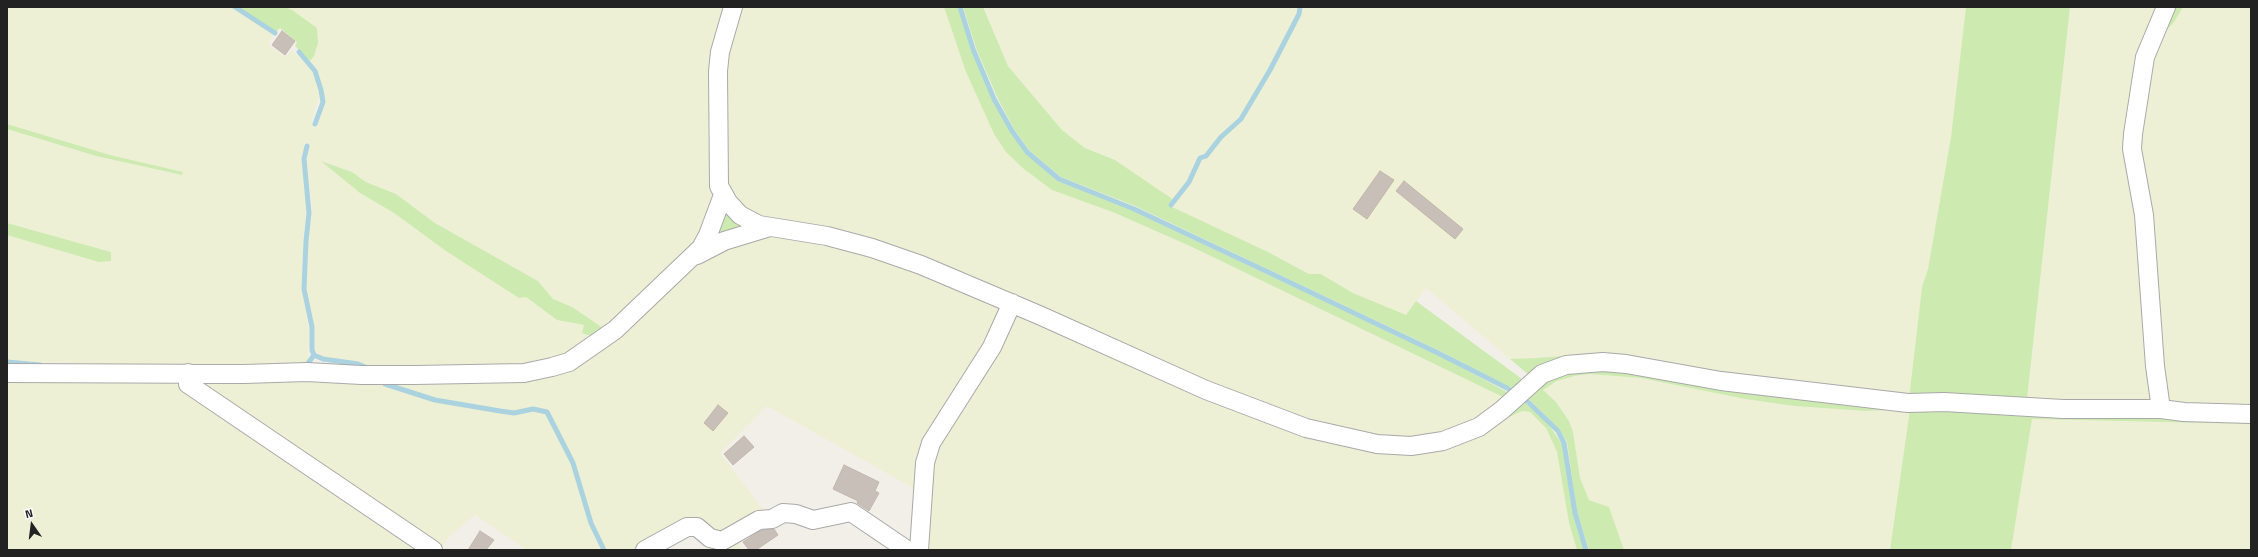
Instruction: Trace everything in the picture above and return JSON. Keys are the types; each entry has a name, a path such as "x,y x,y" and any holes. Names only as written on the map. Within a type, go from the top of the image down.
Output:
{"street":[{"path":"733,7 720,52 718,71 719,186 723,195 740,215 759,225 827,236 872,248 921,265 1012,303 1206,390 1306,428 1370,443 1411,446 1457,437 1479,427 1542,374 1583,362 1626,364 1721,381 1908,403 1944,402 2063,409 2161,409 2184,412 2251,414"},
{"path":"2161,409 2155,366 2144,215 2132,149 2145,57 2166,7"},
{"path":"7,373 307,372 361,376 524,373 552,367 569,362 598,344 649,300 701,248 708,235 723,195"},
{"path":"690,259 724,241 771,227"},
{"path":"919,550 925,463 931,443 992,347 1012,303"},
{"path":"188,373 188,384 434,550"},
{"path":"645,550 687,527 697,527 710,538 722,541 759,520 772,519 783,513 796,514 813,520 851,512 907,550"}],"green space":[{"path":"7,7 233,7 275,33 268,44 285,57 292,50 311,69 319,84 320,93 311,122 317,127 325,99 319,75 310,61 316,50 318,36 292,10 285,7 731,7 717,205 689,257 563,363 376,370 358,363 321,357 315,349 314,327 306,291 308,240 312,205 306,162 310,144 305,142 302,163 307,209 303,238 302,288 309,329 308,360 304,364 97,365 7,360 7,235 110,261 111,252 7,223 7,129 96,156 181,175 183,172 110,155 7,124","holes":["323,161 352,172 366,182 396,194 435,223 538,281 553,299 575,310 593,335 584,325 557,320 526,297 519,297 415,229 394,213 360,193"]},
{"path":"237,7 285,7 292,10 317,28 318,43 314,56 310,61 295,46 297,42 280,28 276,32"},
{"path":"739,7 944,7 966,72 994,134 1052,190 1115,213 1192,247 1507,399 1464,429 1403,440 1297,420 1041,312 758,219 728,196 724,57"},
{"path":"944,7 958,7 971,50 992,100 1010,132 1025,153 1058,181 1133,211 1438,355 1509,393 1507,399 1192,247 1115,213 1052,190 1024,169 1006,152 994,134 966,72"},
{"path":"963,7 983,7 1008,66 1062,130 1085,148 1115,160 1174,200 1170,206 1268,252 1309,274 1321,274 1353,293 1406,315 1416,301 1522,379 1514,389 1440,351 1135,206 1061,177 1029,150 1014,129 997,97 976,48"},
{"path":"983,7 1299,7 1245,111 1219,136 1209,151 1198,156 1191,176 1174,200 1115,160 1085,148 1062,130 1008,66"},
{"path":"1302,7 1966,7 1951,137 1928,269 1922,287 1909,399 1576,355 1510,359 1426,288 1406,316 1353,293 1321,274 1309,274 1268,252 1172,207 1192,180 1201,158 1206,158 1221,137 1243,119 1295,26"},
{"path":"1966,7 2070,7 2027,399 1909,399 1922,287 1928,269 1951,137"},
{"path":"2070,7 2164,7 2130,126 2154,395 2149,405 2027,399"},
{"path":"2172,7 2183,7 2174,22 2154,45"},
{"path":"2183,7 2251,7 2251,411 2170,405 2165,399 2137,147 2154,45 2174,22"},
{"path":"7,124 110,155 183,172 182,175 96,156 7,129"},
{"path":"321,161 352,172 366,182 396,194 435,223 538,281 553,299 572,307 603,328 593,335 582,333 584,325 557,320 526,297 519,298 446,251 394,213 360,193"},
{"path":"723,207 747,225 712,236"},
{"path":"7,223 111,252 111,261 99,262 7,235"},
{"path":"756,235 824,238 999,302 1003,311 952,406 922,493 767,406 720,453 768,516 730,535 705,527 640,550 606,550 585,502 574,463 548,411 532,407 514,412 479,405 435,399 384,383 385,385 434,401 478,407 499,413 515,414 533,410 546,413 572,464 590,523 603,550 527,550 475,515 448,538 440,550 197,387 195,377 557,368 690,264"},
{"path":"1016,311 1369,446 1497,423 1522,411 1530,412 1546,428 1557,452 1569,523 1577,550 925,550 931,457"},
{"path":"1577,355 1530,376 1510,359 1535,358"},
{"path":"1583,367 1674,378 2251,421 2251,424 2032,419 2011,550 1890,550 1910,409 1866,411 1794,406 1745,399 1641,378 1590,374 1575,376 1557,381 1543,390 1556,402 1569,421 1573,432 1580,478 1589,500 1609,507 1624,550 1589,550 1577,512 1567,442 1560,430 1527,397 1538,385"},
{"path":"1589,374 1642,378 1745,399 1794,406 1866,411 1910,409 1890,550 1624,550 1609,507 1589,500 1580,478 1573,432 1569,421 1556,402 1543,390 1557,381"},
{"path":"7,377 182,378 181,389 184,393 415,550 7,550"},
{"path":"1523,401 1547,422 1562,444 1573,513 1584,550 1577,550 1569,523 1557,452 1546,428 1530,412 1522,411 1497,423"},
{"path":"2032,419 2251,424 2251,550 2011,550"},
{"path":"737,542 742,550 703,550 712,544"}],"building":[{"path":"282,31 295,41 285,55 272,45"},
{"path":"1380,171 1394,180 1367,219 1353,209"},
{"path":"1404,181 1463,229 1455,239 1396,191"},
{"path":"718,405 728,413 713,431 704,423"},
{"path":"744,436 754,447 733,465 724,454"},
{"path":"844,465 879,482 875,491 879,493 869,511 857,503 858,501 833,489"},
{"path":"774,529 778,535 756,550 749,550 743,542 762,530"},
{"path":"480,531 494,540 486,550 468,550"}],"waterway":[{"path":"235,7 275,33"},
{"path":"960,7 973,49 994,99 1012,131 1027,152 1059,179 1134,209 1270,273 1438,353 1507,388 1527,401 1558,431 1564,443 1575,513 1586,550"},
{"path":"1171,205 1189,182 1200,158 1206,156 1221,137 1241,119 1270,70 1299,14 1300,7"},
{"path":"299,52 315,71 321,90 323,102 315,124"},
{"path":"307,146 304,159 309,213 304,289 312,327 312,350 314,355 323,359 358,364 368,368"},
{"path":"306,366 314,355"},
{"path":"7,362 40,365"},
{"path":"385,384 435,400 514,413 533,409 547,412 573,463 591,523 604,550"}]}
